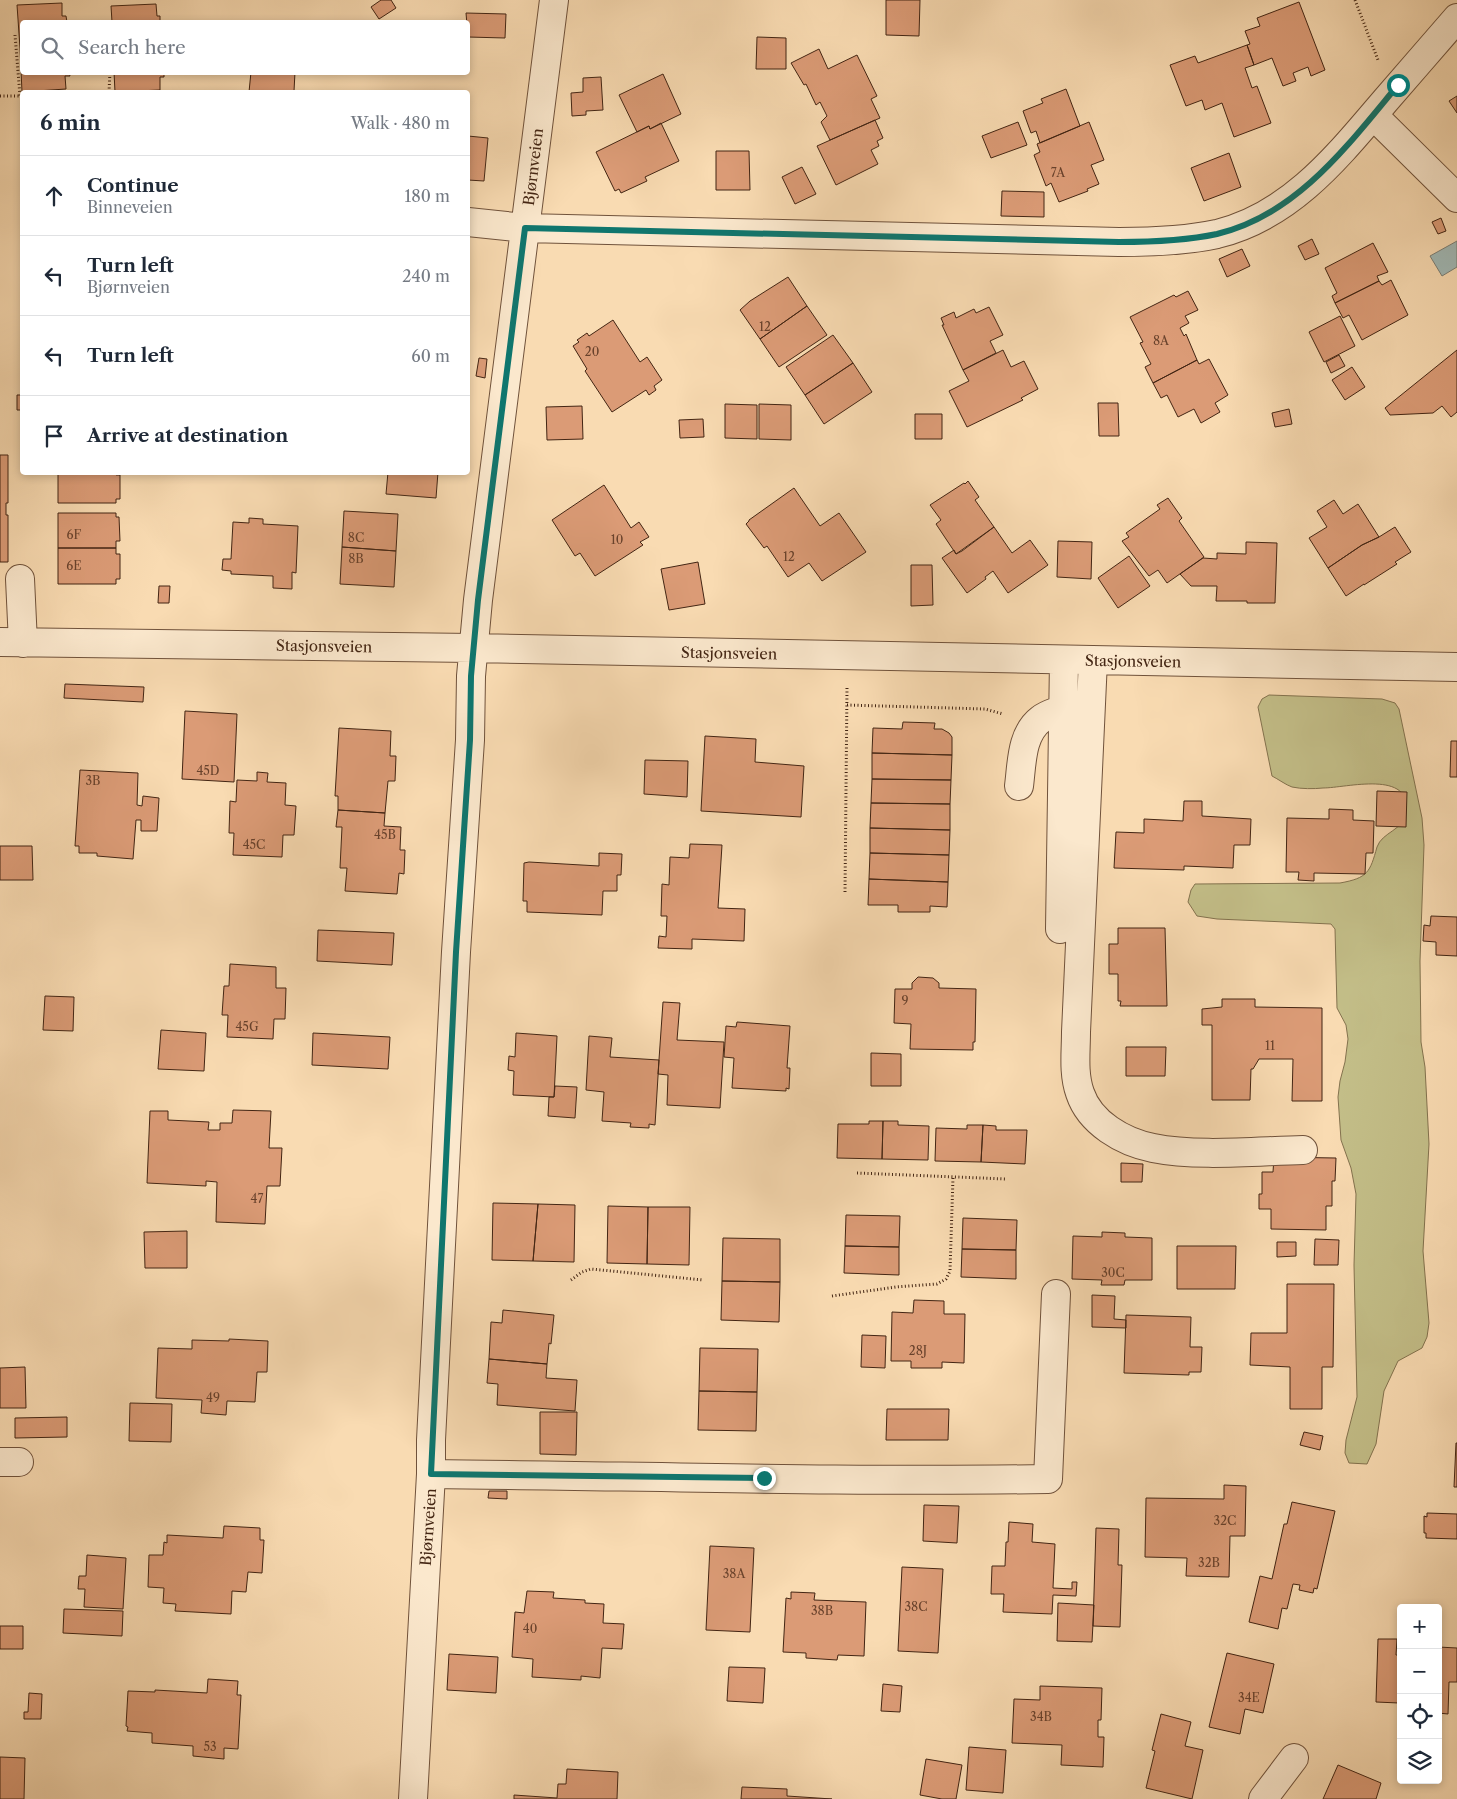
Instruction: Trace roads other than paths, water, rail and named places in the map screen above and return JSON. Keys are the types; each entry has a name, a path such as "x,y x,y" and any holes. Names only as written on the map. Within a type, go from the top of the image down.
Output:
{"street":[{"name":"Bjørnveien","path":"412,1799 431,1474 455,971 470,740 471,676 554,0"},
{"path":"470,222 525,228 1119,242 1184,240 1219,233 1272,212 1322,173 1457,18"},
{"path":"1373,115 1457,198"},
{"path":"11,642 20,579"},
{"name":"Stasjonsveien","path":"11,642 474,648 1457,667"},
{"path":"1060,929 1064,660"},
{"path":"1093,660 1076,1032 1076,1081 1080,1094 1094,1117 1107,1128 1129,1140 1152,1148 1208,1152 1303,1150"},
{"path":"1020,786 1024,747 1029,732 1041,718 1063,709"},
{"path":"431,1474 800,1479 1048,1479 1056,1294"},
{"path":"1263,1799 1294,1758"}],"water":[{"path":"1457,241 1457,267 1442,276 1430,256"}]}
